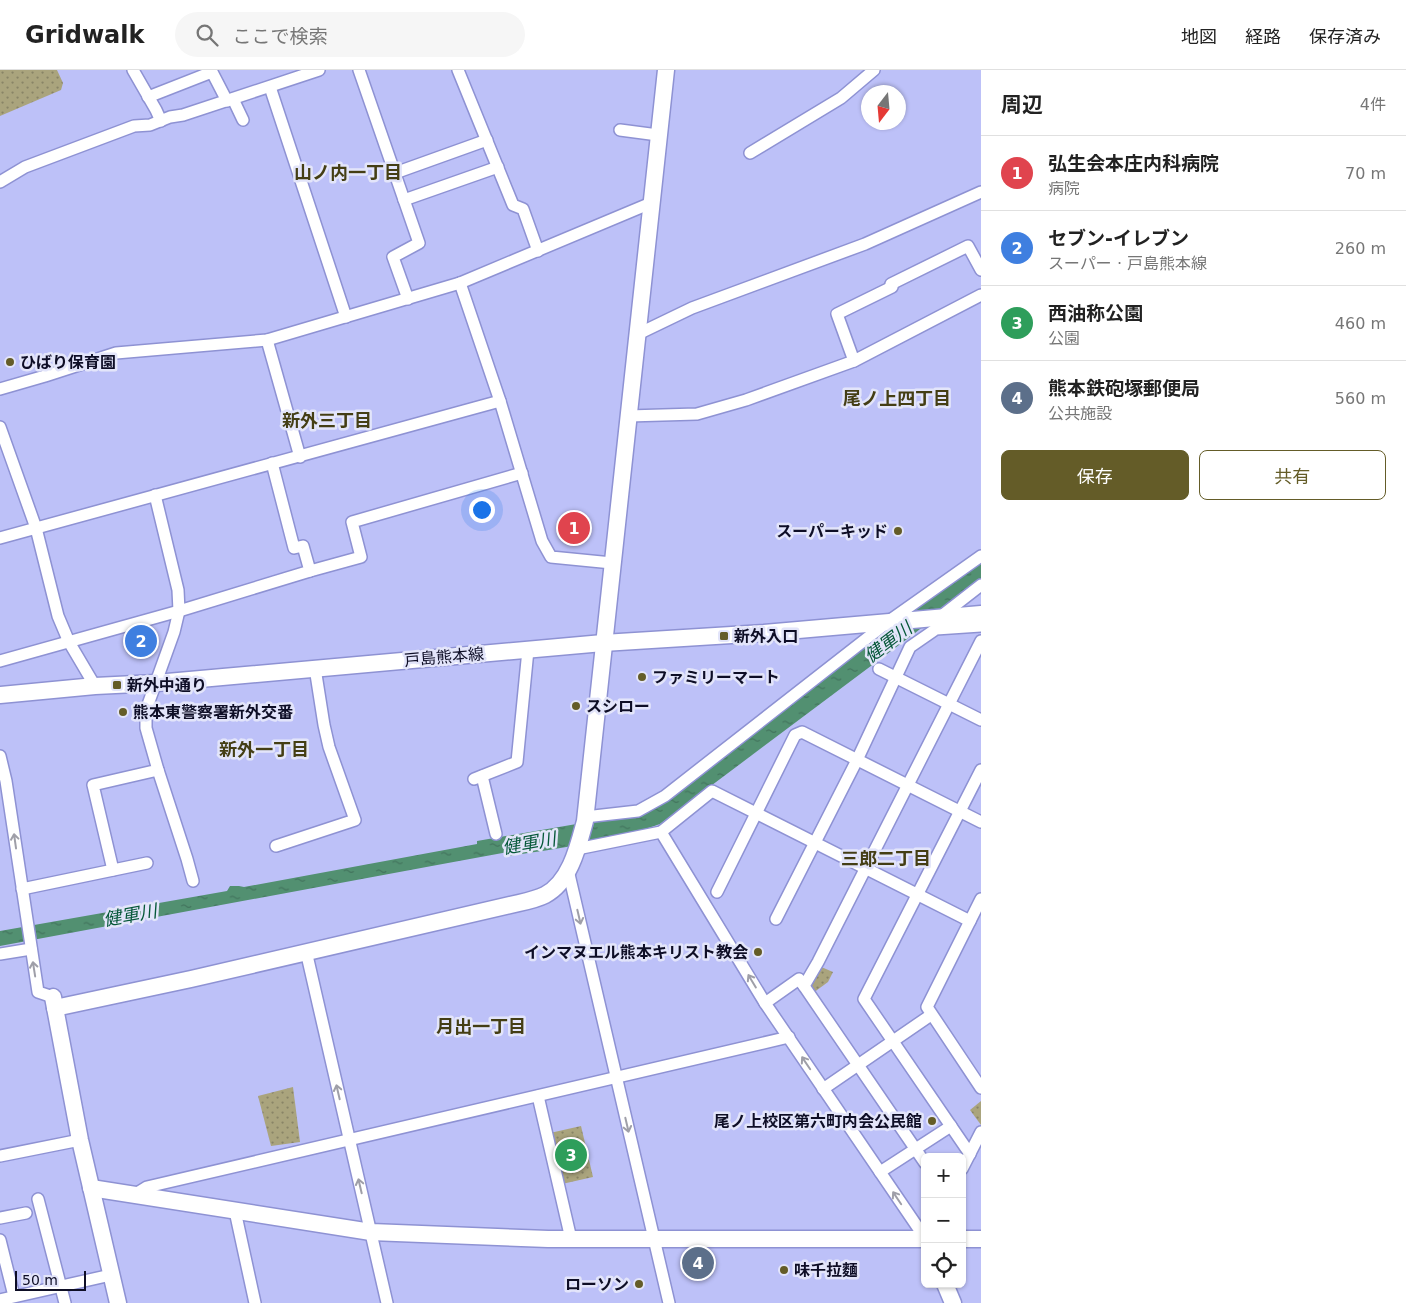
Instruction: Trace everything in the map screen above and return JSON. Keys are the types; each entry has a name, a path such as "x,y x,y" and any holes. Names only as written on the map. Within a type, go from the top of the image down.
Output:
{"street":[{"path":"133,70 161,121"},
{"path":"0,182 25,167 134,126 150,125 170,117 183,116 319,70"},
{"path":"359,70 419,243 393,257 408,299"},
{"path":"458,70 513,204 523,209 538,251"},
{"path":"49,999 192,979 519,903 544,896 560,884 578,848 585,819 666,70"},
{"path":"750,153 841,98 874,70"},
{"path":"148,96 212,72 243,120"},
{"path":"270,87 346,317"},
{"path":"620,130 658,135"},
{"path":"395,172 487,140"},
{"path":"404,200 498,167"},
{"path":"638,334 692,308 865,244 981,192"},
{"path":"0,389 116,353 267,340 460,283 651,203"},
{"path":"854,360 837,314 968,246 981,270"},
{"path":"460,283 500,401 542,542 550,557 612,563"},
{"path":"628,416 697,414 746,400 854,360 981,296"},
{"path":"267,340 300,456"},
{"path":"0,538 500,401"},
{"path":"0,427 36,528 58,616 69,641 95,686"},
{"path":"272,463 294,548 303,546 310,571"},
{"path":"0,661 179,611 361,557 352,522 522,473"},
{"path":"155,495 178,590 179,611 174,632 146,710 146,728 193,881"},
{"path":"585,819 638,811 666,796 889,622 981,556"},
{"path":"940,616 981,585"},
{"path":"940,616 981,614"},
{"name":"戸島熊本線","path":"0,695 603,643 764,633 940,616"},
{"path":"776,919 857,760 910,647 936,629 981,626"},
{"path":"804,986 818,962 981,641"},
{"path":"496,834 478,777 517,762 528,650"},
{"path":"276,846 355,820 324,725 315,668"},
{"path":"879,669 981,720"},
{"path":"717,892 795,735 802,732 981,822"},
{"path":"0,756 6,781 31,948 49,999 118,1303"},
{"path":"113,870 92,785 158,770"},
{"path":"970,1154 864,999 981,770"},
{"path":"578,848 661,832 712,791 970,921"},
{"path":"661,832 766,1003 921,1233"},
{"path":"22,889 147,863"},
{"path":"568,870 669,1303"},
{"path":"981,899 927,1007 981,1088"},
{"path":"0,954 31,948"},
{"path":"306,951 387,1303"},
{"path":"766,1003 799,979 921,1157"},
{"path":"823,1088 931,1015"},
{"path":"134,1194 147,1186 789,1037"},
{"path":"538,1096 571,1239"},
{"path":"880,1172 951,1126"},
{"path":"966,1161 981,1132"},
{"path":"0,1156 80,1140"},
{"path":"91,1188 371,1232 571,1239 921,1239"},
{"path":"38,1199 64,1303"},
{"path":"235,1211 256,1303"},
{"path":"0,1218 26,1213"},
{"path":"966,1239 981,1239"},
{"path":"0,1240 14,1296"},
{"path":"0,1300 111,1275"},
{"path":"947,1288 953,1303"}],"shaded area":[{"path":"0,70 57,70 63,83 61,90 0,116"},
{"path":"819,966 833,972 828,982 813,993 811,987"},
{"path":"293,1087 300,1142 271,1146 258,1096"},
{"path":"981,1101 981,1125 970,1110"},
{"path":"581,1126 593,1177 562,1184 550,1133"}],"water":[{"name":"健軍川","path":"981,561 981,581 915,633 660,824 585,844 509,856 508,852 0,946 0,931 227,891 230,886 244,887 477,844 477,841 594,821 637,816 884,633 951,580"}],"place":[{"name":"ひばり保育園","path":"10,362"},
{"name":"弘生会本庄内科病院","path":"574,528"},
{"name":"スーパーキッド","path":"898,531"},
{"name":"新外入口","path":"724,636"},
{"name":"セブン-イレブン","path":"141,641"},
{"name":"ファミリーマート","path":"642,677"},
{"name":"新外中通り","path":"117,685"},
{"name":"スシロー","path":"576,706"},
{"name":"熊本東警察署新外交番","path":"123,712"},
{"name":"インマヌエル熊本キリスト教会","path":"758,952"},
{"name":"尾ノ上校区第六町内会公民館","path":"932,1121"},
{"name":"西油称公園","path":"571,1155"},
{"name":"熊本鉄砲塚郵便局","path":"698,1263"},
{"name":"味千拉麵","path":"784,1270"},
{"name":"ローソン","path":"639,1284"}],"district":[{"name":"山ノ内一丁目","path":"348,172"},
{"name":"尾ノ上四丁目","path":"897,398"},
{"name":"新外三丁目","path":"327,420"},
{"name":"新外一丁目","path":"264,749"},
{"name":"三郎二丁目","path":"886,858"},
{"name":"月出一丁目","path":"481,1026"}]}
